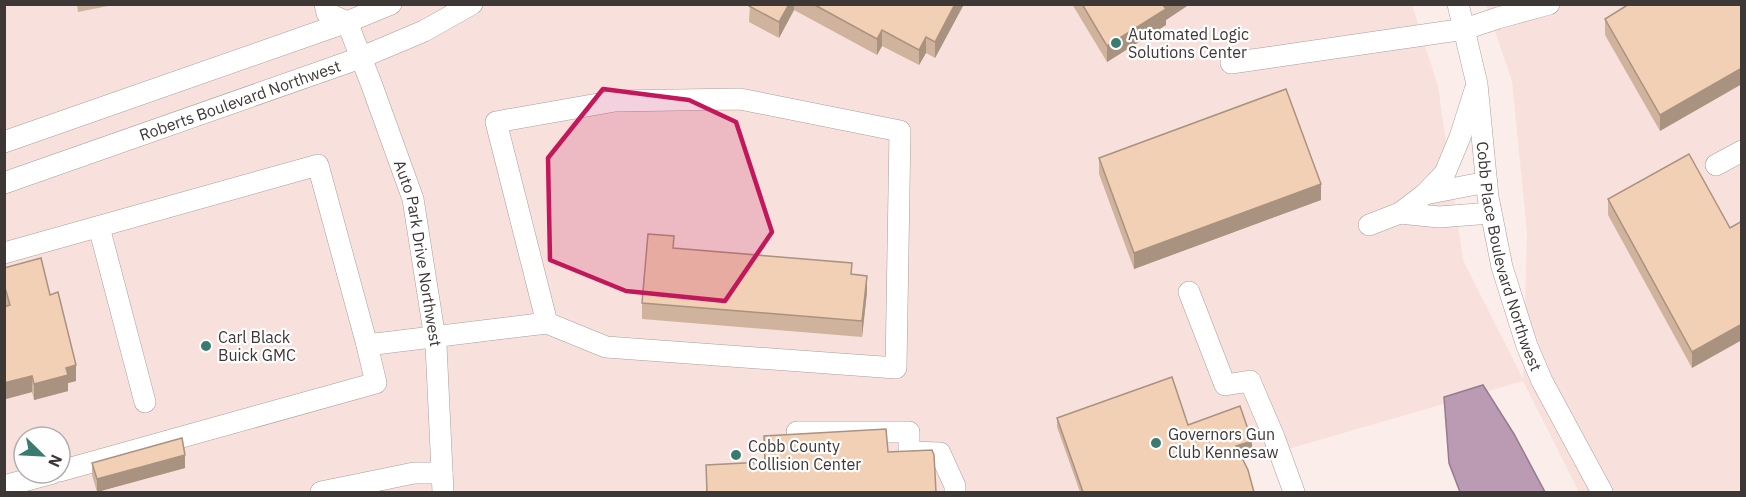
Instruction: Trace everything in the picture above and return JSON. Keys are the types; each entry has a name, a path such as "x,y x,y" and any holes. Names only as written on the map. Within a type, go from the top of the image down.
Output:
{"street":[{"path":"325,4 327,13 351,13"},
{"path":"4,142 351,13 391,4"},
{"name":"Roberts Boulevard Northwest","path":"4,183 360,58 424,31 472,4"},
{"name":"Cobb Place Boulevard Northwest","path":"1458,4 1477,84 1486,182 1502,267 1527,346 1558,413 1602,492"},
{"path":"1231,63 1465,29 1548,4"},
{"name":"Auto Park Drive Northwest","path":"351,13 360,58 413,199 435,336 443,482"},
{"path":"1370,225 1400,213 1425,194 1445,173 1452,159 1477,84"},
{"path":"367,345 547,323 606,347 896,368 900,131 740,99 615,101 496,122 547,323"},
{"path":"1716,165 1742,151"},
{"path":"4,254 318,165 376,383 72,468"},
{"path":"1425,194 1486,182"},
{"path":"1400,213 1439,217 1491,213"},
{"path":"99,226 145,402"},
{"path":"1189,292 1225,385 1250,381 1294,492"},
{"path":"797,432 909,432 909,452 940,453 955,486 955,492"},
{"path":"321,492 414,473 443,482"}],"highlighted area":[{"path":"603,89 689,100 736,122 772,232 725,301 626,291 550,260 548,158"}],"shaded area":[{"path":"4,5 1412,5 1438,86 1463,260 1523,379 1527,233 1512,81 1486,5 1741,5 1741,492 1579,492 1523,381 1139,492 5,492"},
{"path":"1483,385 1514,434 1545,492 1460,492 1449,463 1444,397"}],"building":[{"path":"750,4 789,4 779,22 749,6"},
{"path":"813,4 955,4 935,42 926,37 919,50 882,30 877,39"},
{"path":"1082,4 1165,4 1163,5 1166,9 1107,46"},
{"path":"1629,4 1742,4 1742,68 1660,115 1605,19"},
{"path":"1286,89 1321,184 1134,253 1099,158"},
{"path":"1689,154 1730,228 1742,221 1742,324 1692,352 1608,199"},
{"path":"648,234 674,236 673,248 852,263 851,274 867,276 862,321 642,303"},
{"path":"41,258 50,295 58,292 76,365 66,368 68,375 34,384 32,376 4,383 4,307 10,305 4,284 4,268"},
{"name":"Governors Gun Club Kennesaw","path":"1172,377 1188,425 1240,406 1252,441 1236,446 1248,470 1254,492 1083,492 1057,418"},
{"path":"886,429 888,452 932,450 936,492 707,492 706,465 765,462 764,436"},
{"path":"182,438 185,455 97,479 92,463"}],"place":[{"name":"Automated Logic Solutions Center","path":"1116,43"},
{"name":"Carl Black Buick GMC","path":"206,346"},
{"name":"Governors Gun Club Kennesaw","path":"1156,443"},
{"name":"Cobb County Collision Center","path":"736,455"}]}
